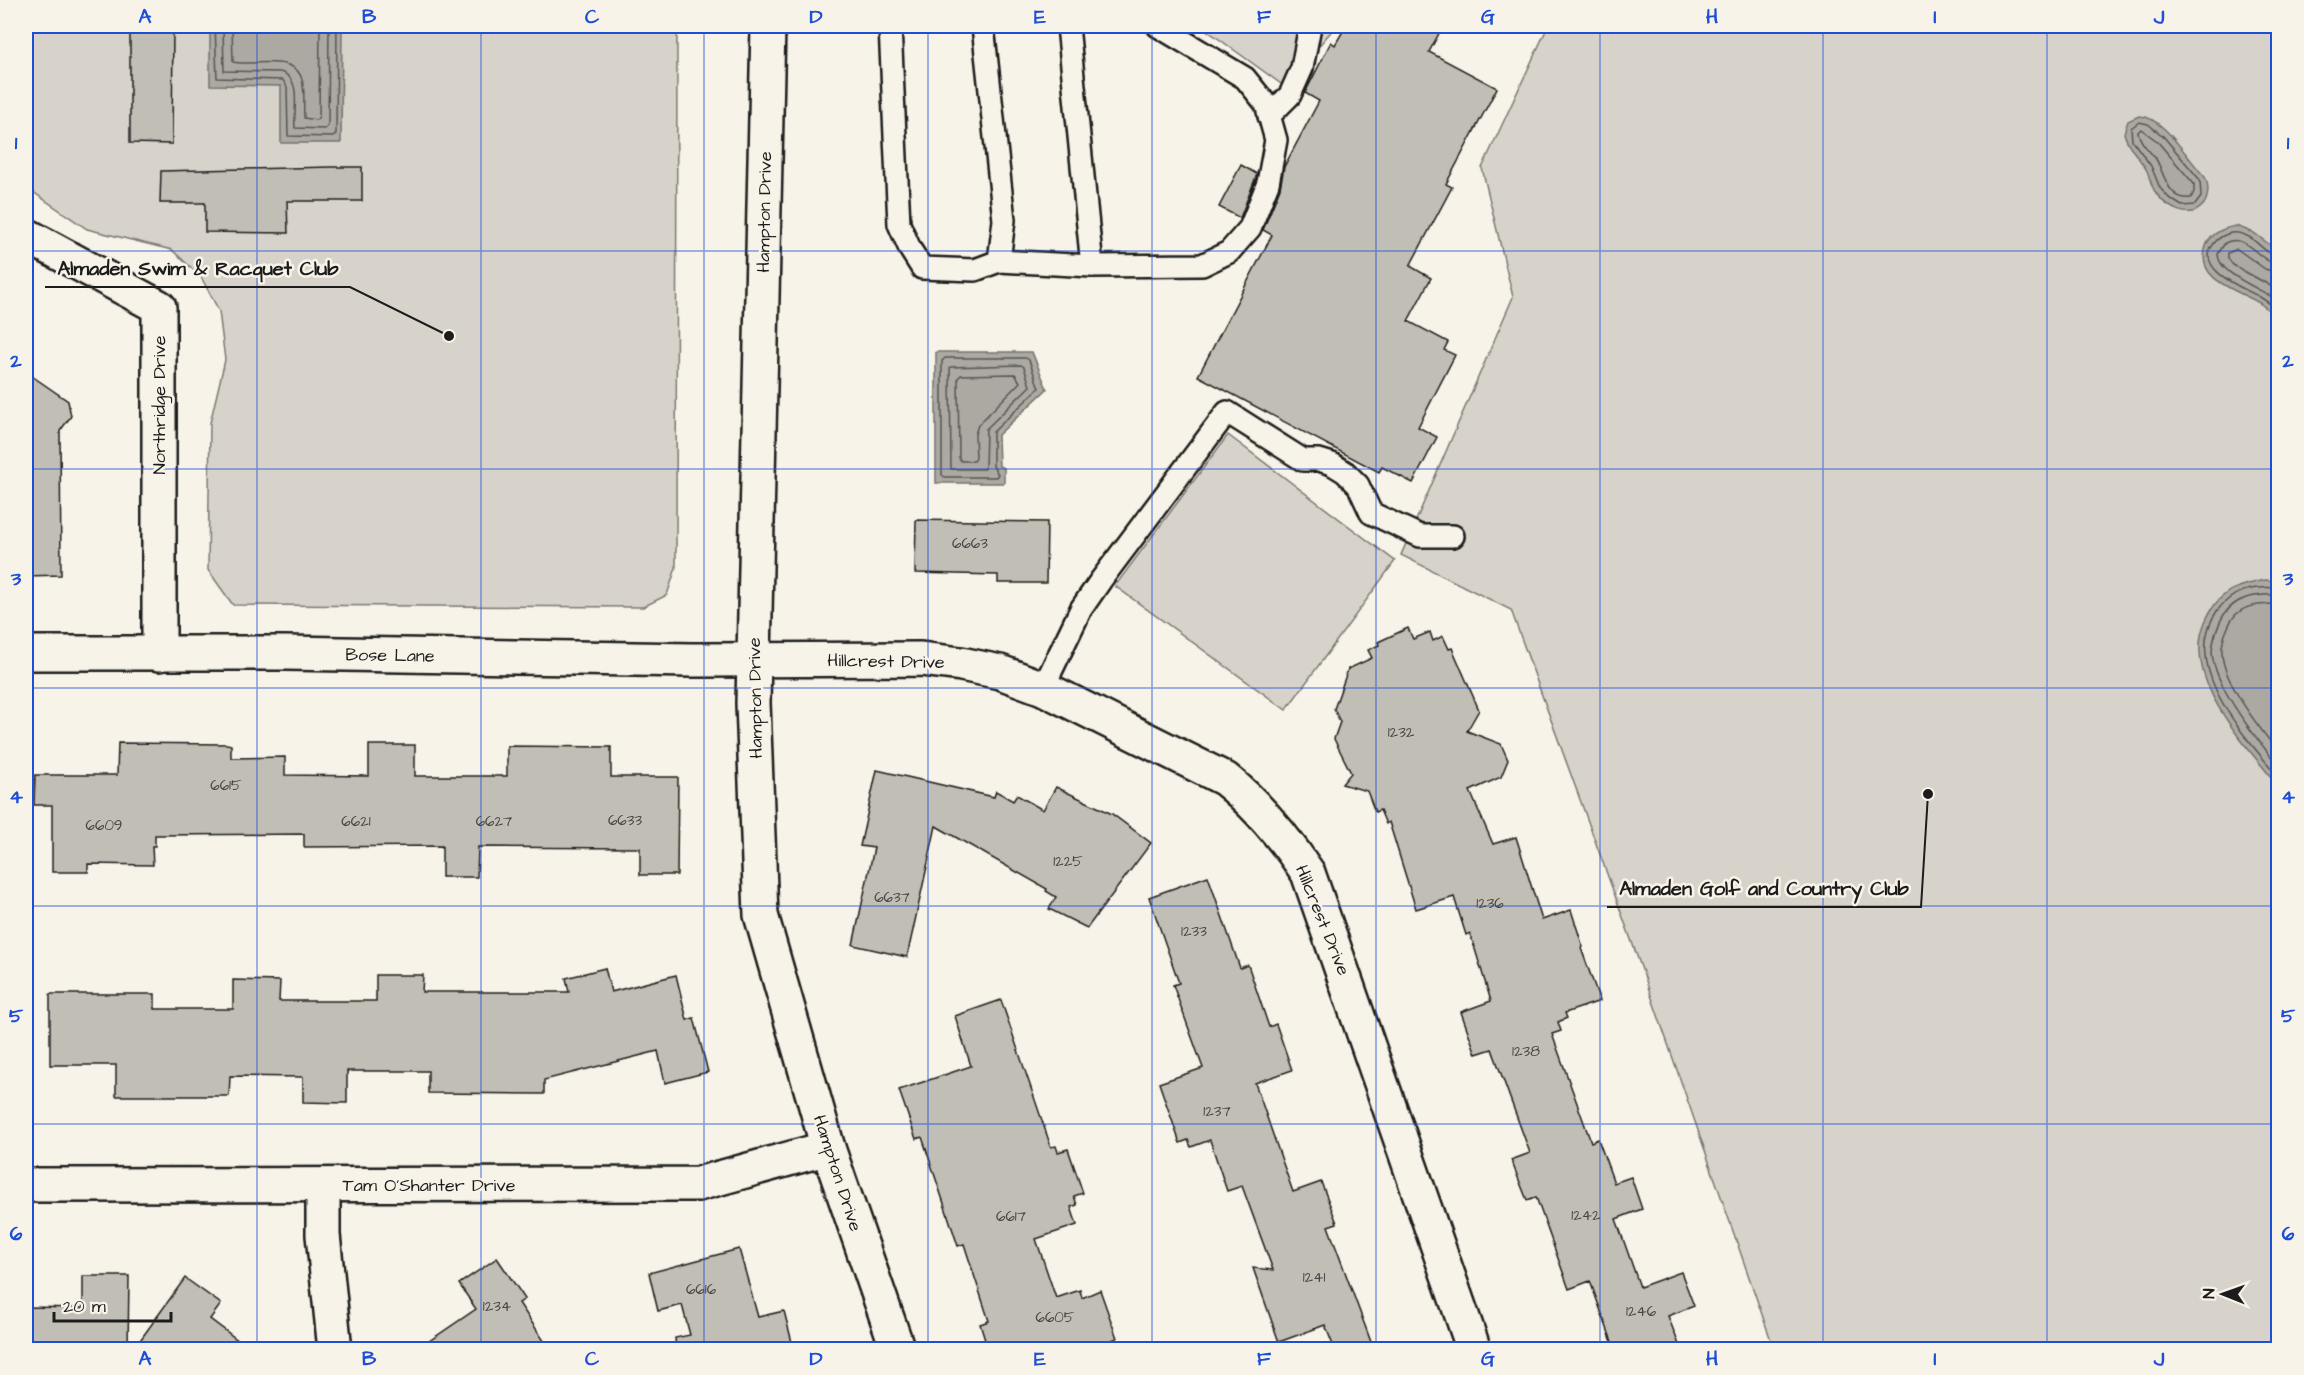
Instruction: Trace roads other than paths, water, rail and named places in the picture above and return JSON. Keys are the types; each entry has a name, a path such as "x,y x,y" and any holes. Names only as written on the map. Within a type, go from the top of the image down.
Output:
{"street":[{"name":"Hampton Drive","path":"768,26 753,703 761,915 828,1148 898,1350"},
{"name":"Northridge Drive","path":"26,235 159,307 159,654"},
{"name":"Bose Lane","path":"26,653 285,653 754,660"},
{"name":"Hillcrest Drive","path":"754,660 921,659 1000,672 1043,688 1226,779 1250,799 1270,821 1308,873 1474,1350"},
{"name":"Tam O'Shanter Drive","path":"26,1185 698,1184 828,1148"},
{"path":"323,1186 323,1235 335,1350"}],"lane":[{"path":"890,26 899,224 910,249 922,268 975,270 999,261 1092,267 1202,265 1229,252 1250,228 1268,183 1276,140 1266,104 1245,78 1158,26"},
{"path":"983,26 1004,220 999,261"},
{"path":"1068,26 1092,267"},
{"path":"1269,116 1290,95 1302,68 1310,26"},
{"path":"1043,688 1081,609 1227,412 1303,460 1319,460 1332,464 1344,472 1358,485 1371,513 1420,536 1453,536"}],"water":[{"path":"210,26 342,26 341,143 281,143 281,86 210,85"},
{"path":"2139,116 2157,123 2166,131 2205,177 2208,187 2207,198 2198,210 2184,212 2177,210 2164,202 2154,190 2146,169 2131,148 2124,133 2128,121"},
{"path":"2236,226 2254,233 2278,251 2278,319 2261,304 2221,283 2206,268 2204,258 2208,241 2218,232"},
{"path":"936,352 1032,352 1047,389 998,435 999,466 1004,468 1004,483 936,483"},
{"path":"2266,580 2278,582 2278,786 2220,710 2209,688 2202,666 2200,644 2205,622 2222,597 2237,588"}],"place":[{"name":"Almaden Swim & Racquet Club","path":"449,336"},
{"name":"Almaden Golf and Country Club","path":"1928,794"}]}
